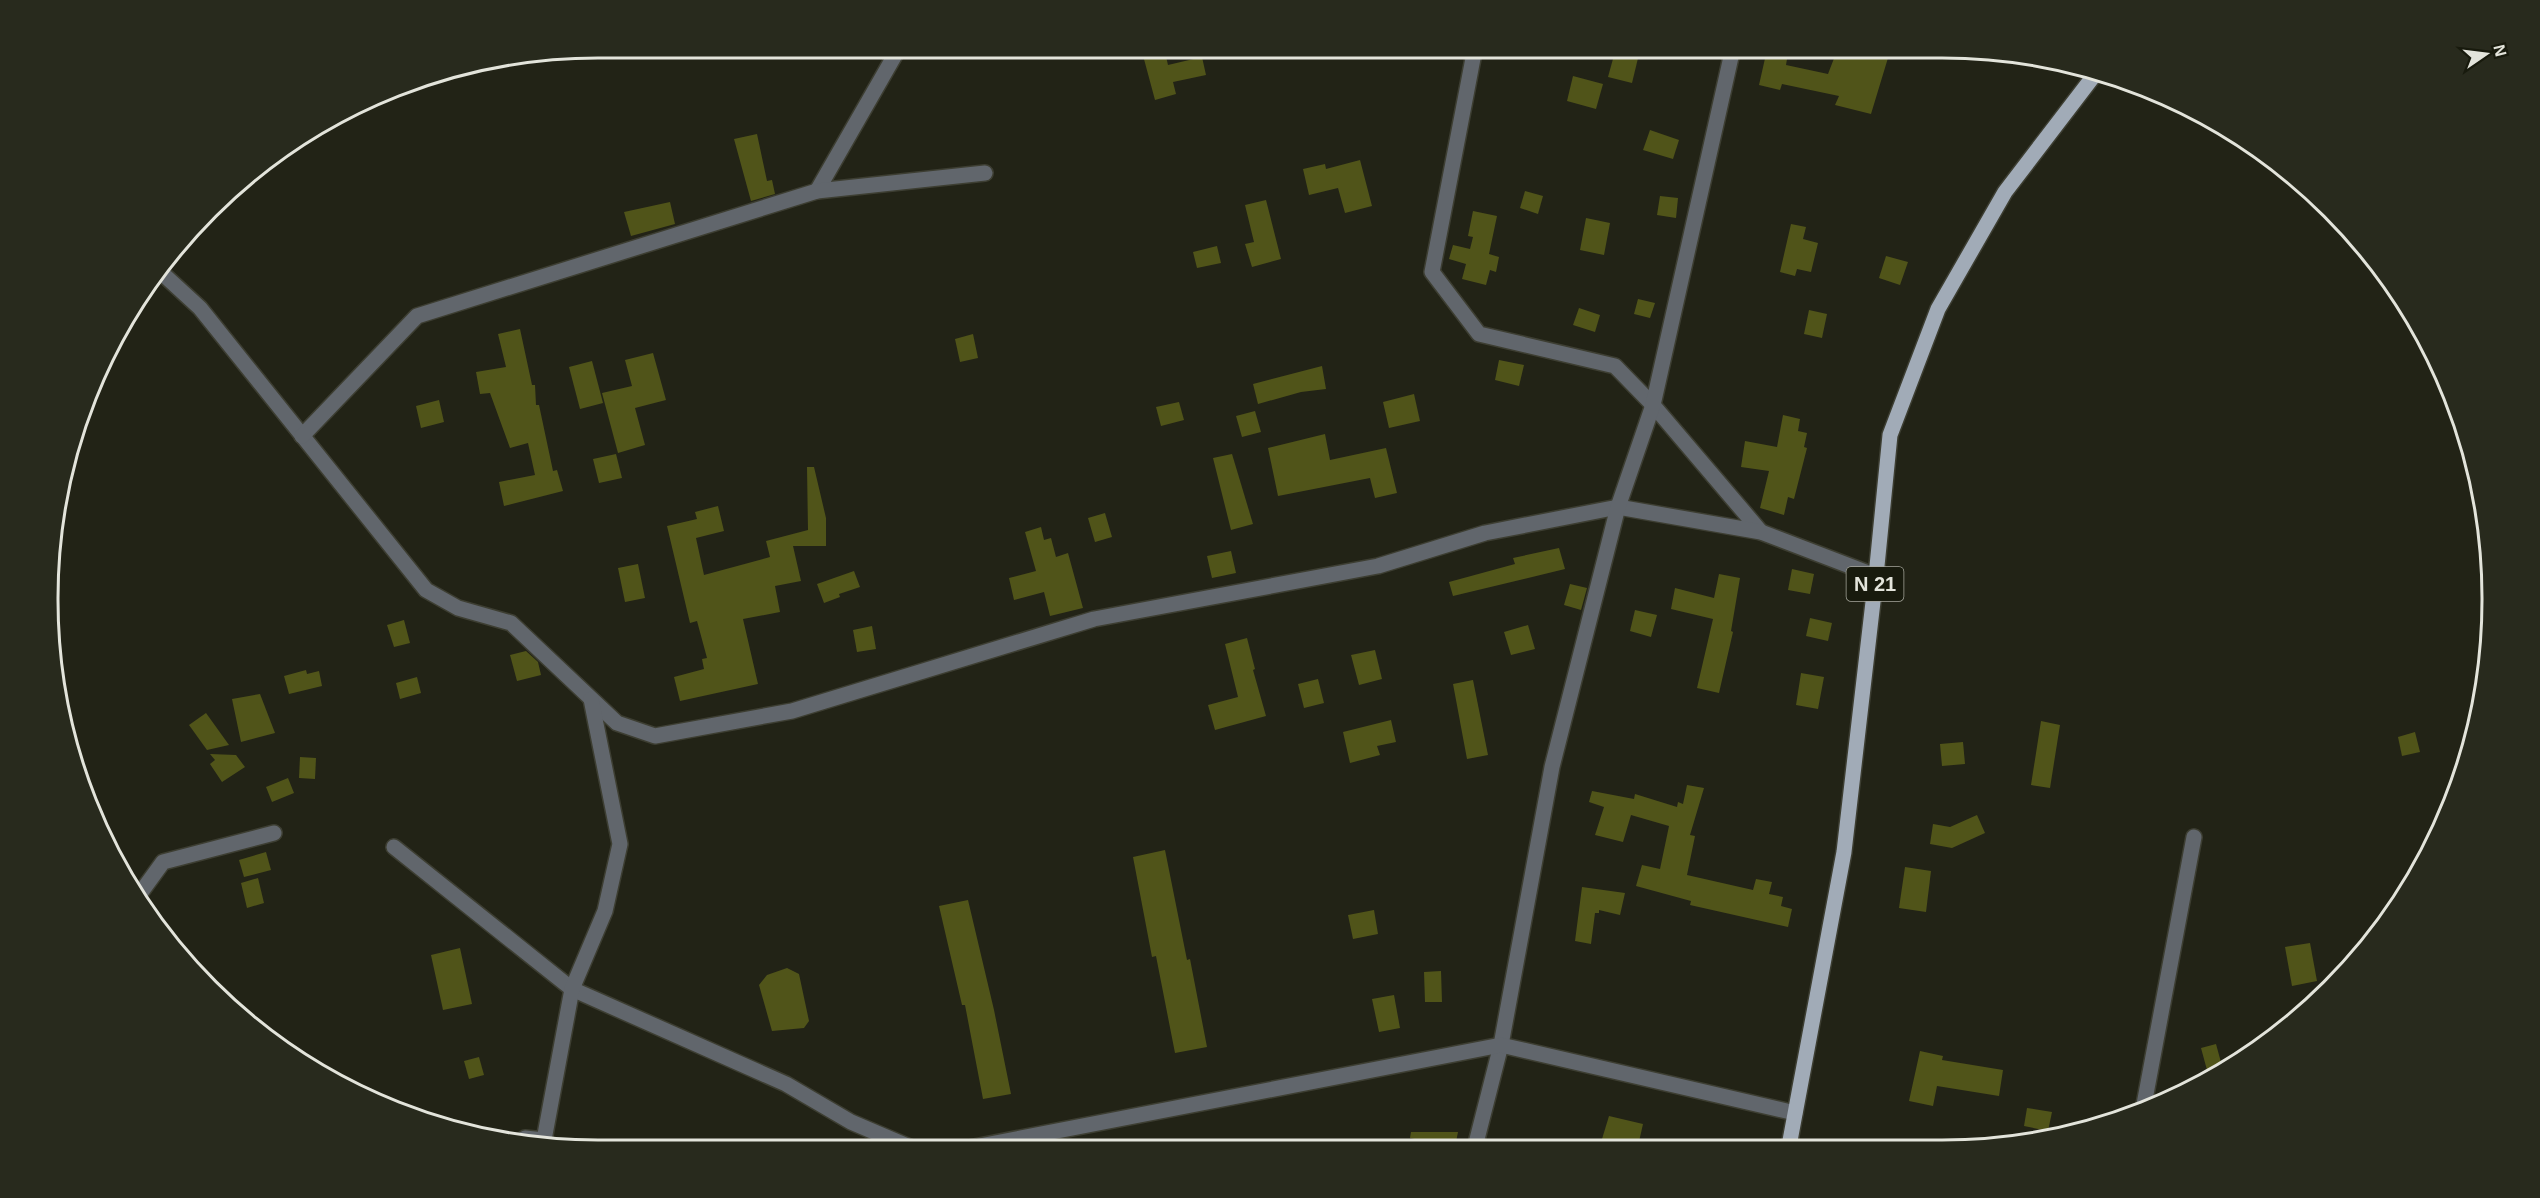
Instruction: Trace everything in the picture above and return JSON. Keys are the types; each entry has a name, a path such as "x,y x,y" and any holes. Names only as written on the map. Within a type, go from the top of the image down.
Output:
{"main road":[{"name":"N 21","path":"1790,1140 1844,852 1890,435 1938,309 2005,192 2091,80"}],"street":[{"path":"817,191 893,58"},
{"path":"1473,58 1432,272 1479,334 1615,366 1653,405 1761,532"},
{"path":"1477,1140 1501,1045 1552,767 1618,507 1653,405 1731,58"},
{"path":"302,436 417,316 817,191 985,173"},
{"path":"166,276 200,308 426,590 458,608 511,623 617,723 655,736 792,711 1094,620 1378,566 1485,533 1618,507 1761,532 1876,576"},
{"path":"545,1136 572,989 605,911 620,844 591,699"},
{"path":"144,889 164,861 274,833"},
{"path":"2145,1099 2194,837"},
{"path":"394,848 572,989 786,1084 850,1122 893,1140"},
{"path":"1020,1140 1501,1045 1795,1113"}],"building":[{"path":"1144,58 1166,58 1168,65 1202,58 1206,75 1173,82 1176,94 1155,100"},
{"path":"1613,58 1638,58 1632,83 1608,77"},
{"path":"1765,58 1787,59 1786,65 1828,74 1834,58 1888,58 1871,114 1835,105 1839,96 1782,84 1780,90 1759,85"},
{"path":"1573,76 1603,84 1596,109 1567,101"},
{"path":"1650,130 1679,140 1673,159 1643,150"},
{"path":"757,134 767,181 772,180 775,194 751,201 734,139"},
{"path":"1360,160 1372,206 1345,213 1338,188 1309,195 1303,169 1325,164 1326,169"},
{"path":"1525,191 1543,196 1538,214 1520,208"},
{"path":"1660,196 1678,198 1676,218 1657,215"},
{"path":"1266,200 1281,259 1252,267 1245,244 1254,242 1245,205"},
{"path":"670,202 675,224 631,236 624,212"},
{"path":"1473,211 1497,216 1489,254 1499,257 1496,272 1490,270 1486,285 1462,279 1466,264 1449,259 1453,245 1470,249 1473,237 1468,236"},
{"path":"1586,218 1610,223 1604,255 1580,250"},
{"path":"1791,224 1806,227 1803,239 1818,243 1811,272 1797,269 1795,276 1780,272"},
{"path":"1217,246 1221,263 1197,268 1193,252"},
{"path":"1886,256 1908,262 1900,285 1879,278"},
{"path":"1638,299 1655,303 1650,318 1634,314"},
{"path":"1579,308 1600,315 1595,332 1573,325"},
{"path":"1809,310 1827,314 1822,338 1804,334"},
{"path":"520,329 532,385 535,385 536,405 539,405 553,471 557,470 563,491 504,506 499,482 535,475 528,443 510,448 490,393 480,394 476,372 506,367 498,334"},
{"path":"973,334 978,358 960,362 955,339"},
{"path":"653,353 666,400 635,408 645,445 618,453 602,393 632,386 625,360"},
{"path":"1499,360 1524,365 1519,386 1495,380"},
{"path":"592,361 603,403 580,409 569,367"},
{"path":"1322,366 1326,389 1301,392 1258,404 1253,384"},
{"path":"1414,394 1420,421 1389,428 1383,402"},
{"path":"439,400 444,422 421,428 416,406"},
{"path":"1179,402 1184,420 1161,426 1156,407"},
{"path":"1255,411 1261,432 1242,437 1236,416"},
{"path":"1783,415 1800,419 1798,431 1807,433 1804,447 1807,448 1794,499 1788,497 1784,515 1760,508 1769,471 1741,467 1745,441 1777,447"},
{"path":"1325,434 1330,460 1386,448 1397,493 1375,498 1370,478 1278,496 1268,448"},
{"path":"616,454 622,478 599,483 593,459"},
{"path":"1232,454 1253,524 1231,530 1213,458"},
{"path":"807,467 814,467 826,518 826,546 793,546 801,581 775,586 780,612 743,619 758,684 680,701 674,677 704,669 702,659 707,658 697,621 690,623 667,526 697,519 695,512 718,506 724,531 696,538 704,575 770,557 766,541 808,530"},
{"path":"1105,513 1112,537 1095,542 1088,518"},
{"path":"1041,527 1044,540 1051,538 1056,557 1068,553 1083,608 1050,616 1044,592 1014,600 1009,578 1036,571 1025,532"},
{"path":"1559,548 1565,569 1453,596 1449,582 1515,564 1513,558"},
{"path":"1231,551 1236,573 1212,578 1207,556"},
{"path":"638,564 645,598 625,602 618,568"},
{"path":"1792,569 1814,574 1810,594 1788,590"},
{"path":"854,571 860,587 839,594 840,597 824,603 817,584"},
{"path":"1719,574 1740,578 1731,631 1733,632 1719,693 1697,688 1713,619 1671,609 1675,588 1714,598"},
{"path":"1570,584 1587,588 1581,610 1564,605"},
{"path":"1635,610 1657,615 1651,637 1630,631"},
{"path":"1810,618 1832,623 1828,641 1806,636"},
{"path":"404,620 410,643 394,647 387,625"},
{"path":"1528,625 1535,649 1511,655 1504,632"},
{"path":"872,626 876,649 857,652 853,630"},
{"path":"1247,638 1266,716 1215,730 1208,705 1238,697 1225,644"},
{"path":"1375,650 1382,679 1359,685 1351,655"},
{"path":"526,651 538,662 541,675 517,681 510,655"},
{"path":"306,670 307,674 319,671 322,686 289,694 284,676"},
{"path":"1801,673 1824,677 1818,709 1796,705"},
{"path":"417,677 421,693 400,699 396,683"},
{"path":"1318,679 1324,703 1304,708 1298,684"},
{"path":"1473,680 1488,755 1467,759 1453,684"},
{"path":"260,694 275,733 241,742 232,699"},
{"path":"206,713 229,745 207,750 189,725"},
{"path":"1391,720 1396,742 1377,746 1380,755 1350,763 1343,732"},
{"path":"2041,721 2060,725 2050,788 2031,785"},
{"path":"2415,732 2420,752 2402,756 2398,737"},
{"path":"1963,742 1965,764 1942,766 1940,744"},
{"path":"210,754 236,755 245,767 222,782 210,764 215,760"},
{"path":"300,757 316,758 315,779 299,778"},
{"path":"288,778 294,793 272,802 266,787"},
{"path":"1687,785 1704,788 1690,835 1695,836 1687,875 1753,890 1756,879 1772,882 1769,894 1783,897 1781,906 1792,909 1788,927 1690,905 1691,901 1636,886 1642,865 1660,869 1669,826 1631,815 1623,842 1595,835 1604,807 1589,802 1592,791 1634,799 1635,794 1677,807 1678,802 1683,804"},
{"path":"1977,815 1985,833 1952,848 1930,844 1933,824 1950,827"},
{"path":"1165,850 1207,1047 1175,1053 1156,956 1152,957 1133,857"},
{"path":"266,852 271,870 244,877 239,860"},
{"path":"1905,867 1931,871 1926,912 1899,908"},
{"path":"258,878 264,903 247,908 241,883"},
{"path":"1582,887 1625,893 1620,915 1599,910 1599,913 1595,913 1591,944 1575,941"},
{"path":"968,900 1011,1094 983,1099 965,1005 962,1005 939,906"},
{"path":"1374,910 1378,934 1353,939 1348,915"},
{"path":"2310,943 2317,981 2292,986 2285,947"},
{"path":"460,948 472,1004 443,1010 431,955"},
{"path":"787,968 799,974 809,1021 804,1028 772,1031 759,985 767,975"},
{"path":"1441,971 1442,1002 1425,1002 1424,972"},
{"path":"1394,995 1400,1028 1379,1032 1372,999"},
{"path":"2216,1044 2221,1061 2207,1069 2201,1048"},
{"path":"1920,1051 1943,1056 1942,1060 2003,1070 1999,1096 1937,1086 1933,1106 1909,1101"},
{"path":"479,1057 484,1075 469,1079 464,1061"},
{"path":"2027,1108 2052,1112 2049,1128 2042,1130 2024,1126"},
{"path":"1609,1116 1643,1124 1639,1140 1602,1139"},
{"path":"1411,1132 1458,1132 1456,1140 1410,1138"}]}
